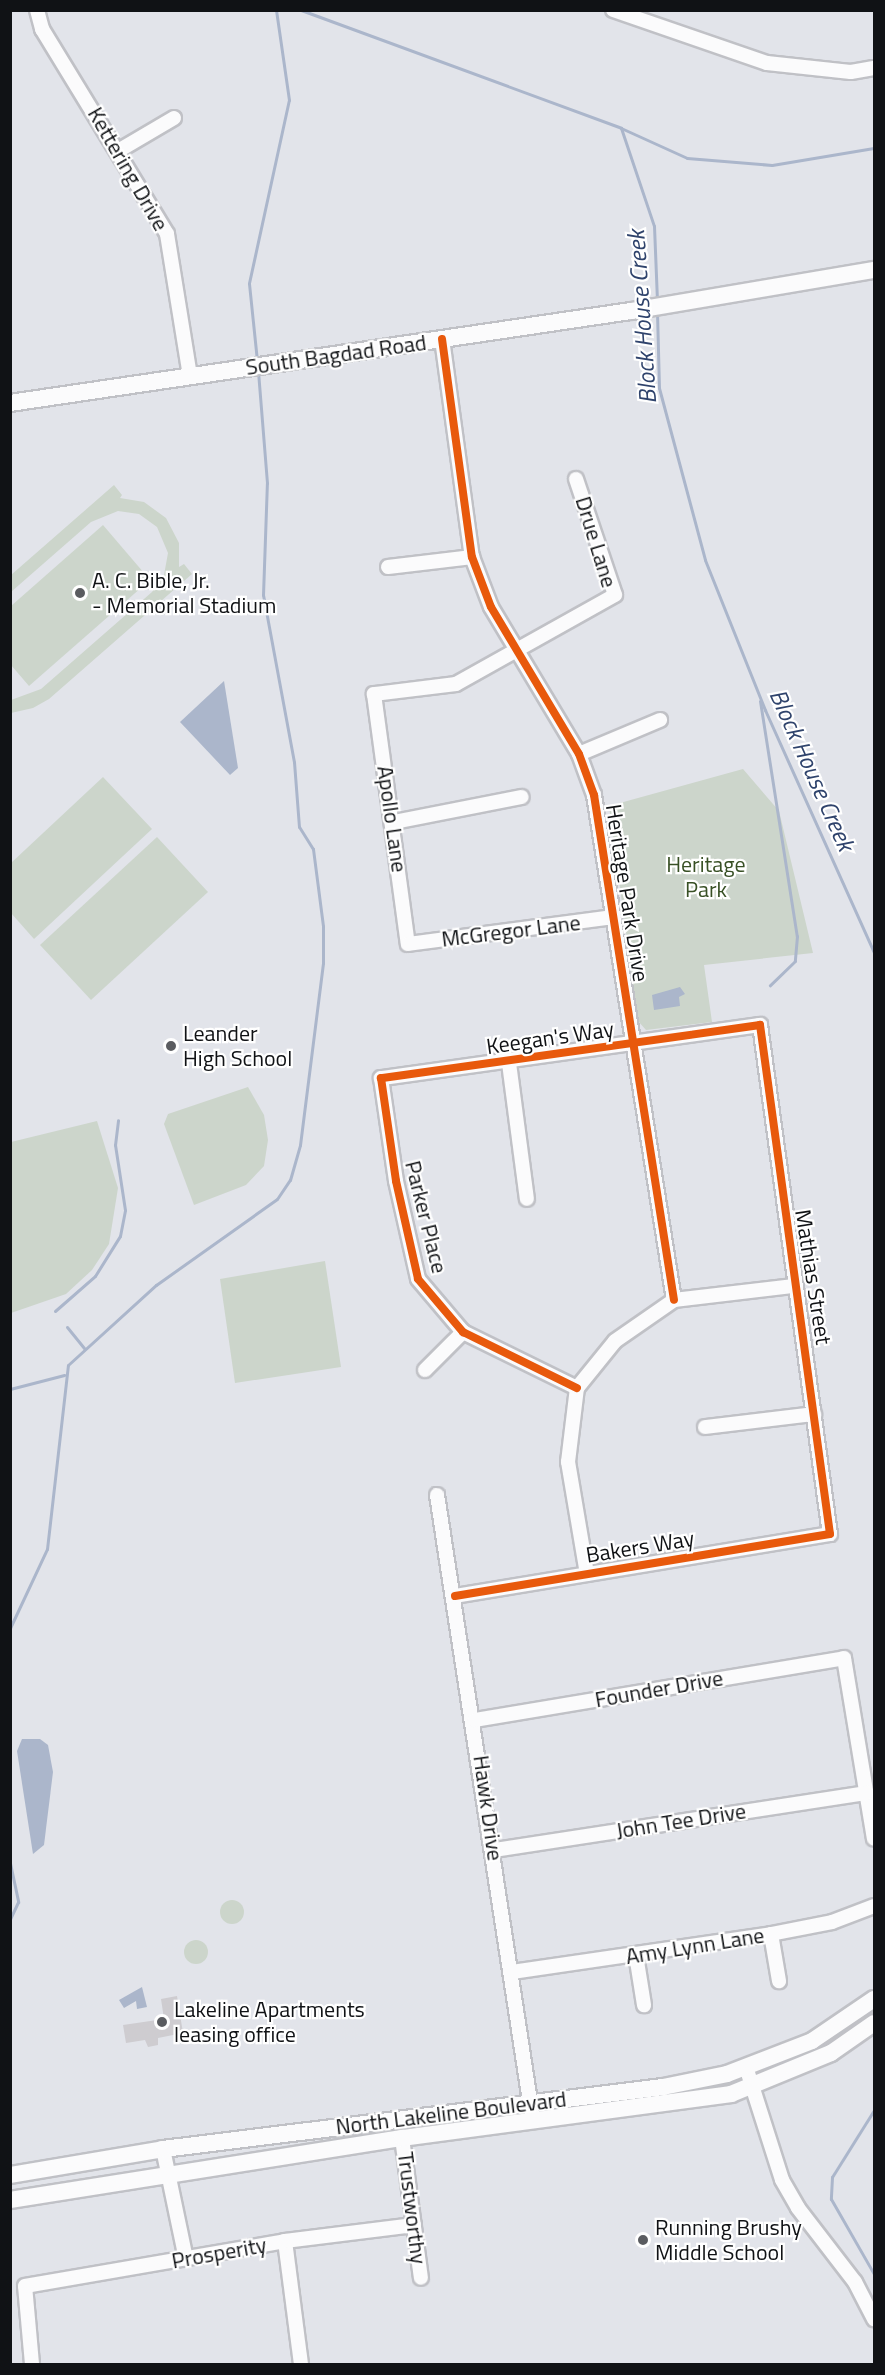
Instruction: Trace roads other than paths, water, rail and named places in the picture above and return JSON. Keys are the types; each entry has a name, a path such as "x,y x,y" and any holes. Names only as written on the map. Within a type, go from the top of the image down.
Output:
{"main road":[{"name":"South Bagdad Road","path":"10,403 670,305 874,270"},
{"name":"North Lakeline Boulevard","path":"10,2175 163,2149 663,2087 747,2070 812,2041 874,1999"},
{"name":"North Lakeline Boulevard","path":"10,2200 170,2177 402,2138 669,2106 753,2088 831,2053 874,2023"}],"street":[{"name":"Kettering Drive","path":"37,10 42,28 167,234 190,376"},
{"path":"613,10 767,63 851,72 874,68"},
{"path":"118,151 174,118"},
{"name":"Heritage Park Drive","path":"442,339 472,557 515,651 579,754 594,795 674,1300"},
{"name":"Drue Lane","path":"374,694 456,684 615,595 576,479"},
{"path":"388,567 472,557"},
{"name":"Apollo Lane","path":"374,694 394,822 408,944"},
{"path":"579,754 660,720"},
{"path":"394,822 522,797"},
{"name":"McGregor Lane","path":"408,944 614,917"},
{"name":"Keegan's Way","path":"381,1078 509,1063 760,1025"},
{"name":"Mathias Street","path":"760,1025 794,1286 830,1534"},
{"path":"509,1063 527,1199"},
{"name":"Parker Place","path":"381,1078 396,1181 417,1280 463,1332 577,1388"},
{"path":"587,1574 568,1462 577,1388 615,1341 674,1300 794,1286"},
{"path":"425,1370 463,1332"},
{"path":"705,1427 814,1414"},
{"name":"Hawk Drive","path":"437,1495 475,1720 533,2121"},
{"name":"Bakers Way","path":"455,1596 830,1534"},
{"name":"Founder Drive","path":"475,1720 844,1658 867,1793"},
{"path":"867,1793 874,1833"},
{"name":"John Tee Drive","path":"494,1850 867,1793"},
{"name":"Amy Lynn Lane","path":"512,1972 771,1934 832,1922 874,1905"},
{"path":"771,1934 779,1982"},
{"path":"636,1954 644,2006"},
{"path":"747,2070 790,2195 855,2282 874,2319"},
{"name":"Trustworthy","path":"402,2138 421,2278"},
{"path":"163,2149 186,2259"},
{"name":"Prosperity","path":"32,2364 25,2286 285,2241 414,2225"},
{"path":"285,2241 301,2364"}],"water":[{"path":"224,681 238,768 230,775 180,722"},
{"path":"680,987 685,994 679,997 680,1006 654,1010 652,995"},
{"path":"22,1739 40,1739 48,1745 53,1772 44,1845 33,1854 17,1751"},
{"path":"142,1987 147,2007 137,2009 136,2001 124,2008 119,2000"}],"waterway":[{"path":"257,361 249,283 289,100 276,10"},
{"name":"Block House Creek","path":"301,10 621,128 654,226 657,302"},
{"path":"621,128 687,158 772,165 874,148"},
{"name":"Block House Creek","path":"657,312 659,388 705,560 765,710 874,953"},
{"path":"10,1628 47,1549 68,1365 156,1285 277,1199 290,1180 300,1145 323,963 323,926 313,849 299,827 294,762 263,595 267,483 258,371"},
{"path":"760,701 797,936 795,961 770,985"},
{"path":"55,1311 95,1276 120,1236 125,1210 115,1145 118,1120"},
{"path":"67,1327 84,1348"},
{"path":"10,1389 64,1375"},
{"path":"10,1863 18,1902 10,1919"},
{"name":"Block House Creek","path":"874,2110 832,2177 831,2199 874,2274"}],"place":[{"name":"A. C. Bible, Jr. - Memorial Stadium","path":"80,593"},
{"name":"Leander High School","path":"171,1046"},
{"name":"Lakeline Apartments leasing office","path":"162,2022"},
{"name":"Running Brushy Middle School","path":"643,2240"}],"park label":[{"name":"Heritage Park","path":"706,876"}]}
